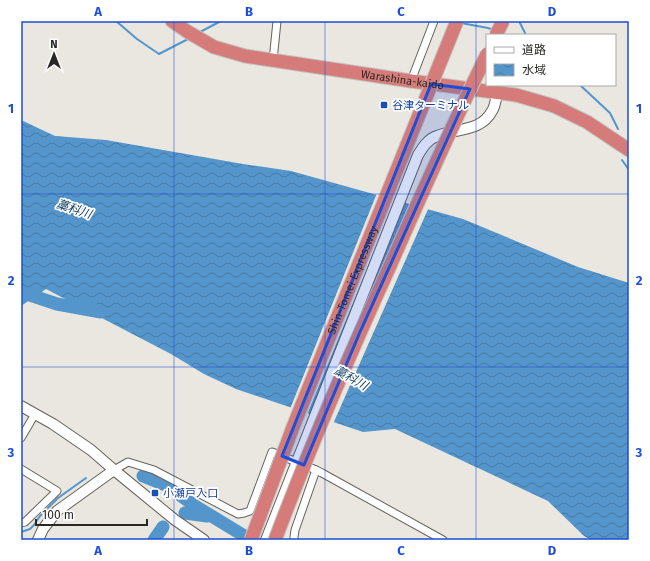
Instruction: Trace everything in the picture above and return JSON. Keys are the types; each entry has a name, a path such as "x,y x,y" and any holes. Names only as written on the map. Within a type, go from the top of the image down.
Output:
{"highway":[{"name":"Warashina-kaido","path":"172,21 188,32 214,46 245,56 411,81 498,89 569,113 587,122 629,150"},
{"name":"Shin-Tomei Expressway","path":"251,540 293,427 457,21"},
{"path":"497,34 503,21"},
{"path":"275,540 302,470 360,332 486,56"}],"street":[{"path":"273,61 277,21"},
{"path":"411,81 434,21"},
{"path":"493,21 497,34"},
{"path":"266,540 418,155 424,145 436,136 466,130 481,124 492,111 498,89"},
{"path":"21,406 53,424 92,450 175,520 204,540"},
{"path":"21,438 35,414"},
{"path":"38,540 43,528 57,511 114,470 128,462 154,470 238,514 244,513 250,510 272,452 322,472 442,540"},
{"path":"21,469 57,491 25,522 21,523"},
{"path":"294,540 295,530 316,470"}],"highlighted area":[{"path":"431,84 470,89 360,332 304,465 282,456"}],"water":[{"path":"21,120 55,136 106,140 291,171 463,219 578,267 629,283 629,540 591,540 584,536 548,501 395,429 363,432 236,389 204,374 171,354 46,289 21,306"}],"pier":[{"path":"377,193 396,198 307,415 290,409"},
{"path":"410,202 429,207 333,424 315,418"}],"waterway":[{"path":"116,21 137,39 159,54 190,38"},
{"path":"200,32 221,21"},
{"path":"519,21 526,34"},
{"path":"461,23 494,30"},
{"path":"581,86 610,113 618,129"},
{"path":"622,160 629,170"},
{"name":"藁科川","path":"21,292 57,304 101,312"},
{"path":"143,476 168,486 195,506 251,540"},
{"path":"21,532 30,529 40,516 58,498 86,478"},
{"path":"185,513 207,516"},
{"path":"154,540 163,527"}],"place":[{"name":"谷津ターミナル","path":"384,105"},
{"name":"小瀬戸入口","path":"155,493"}]}
